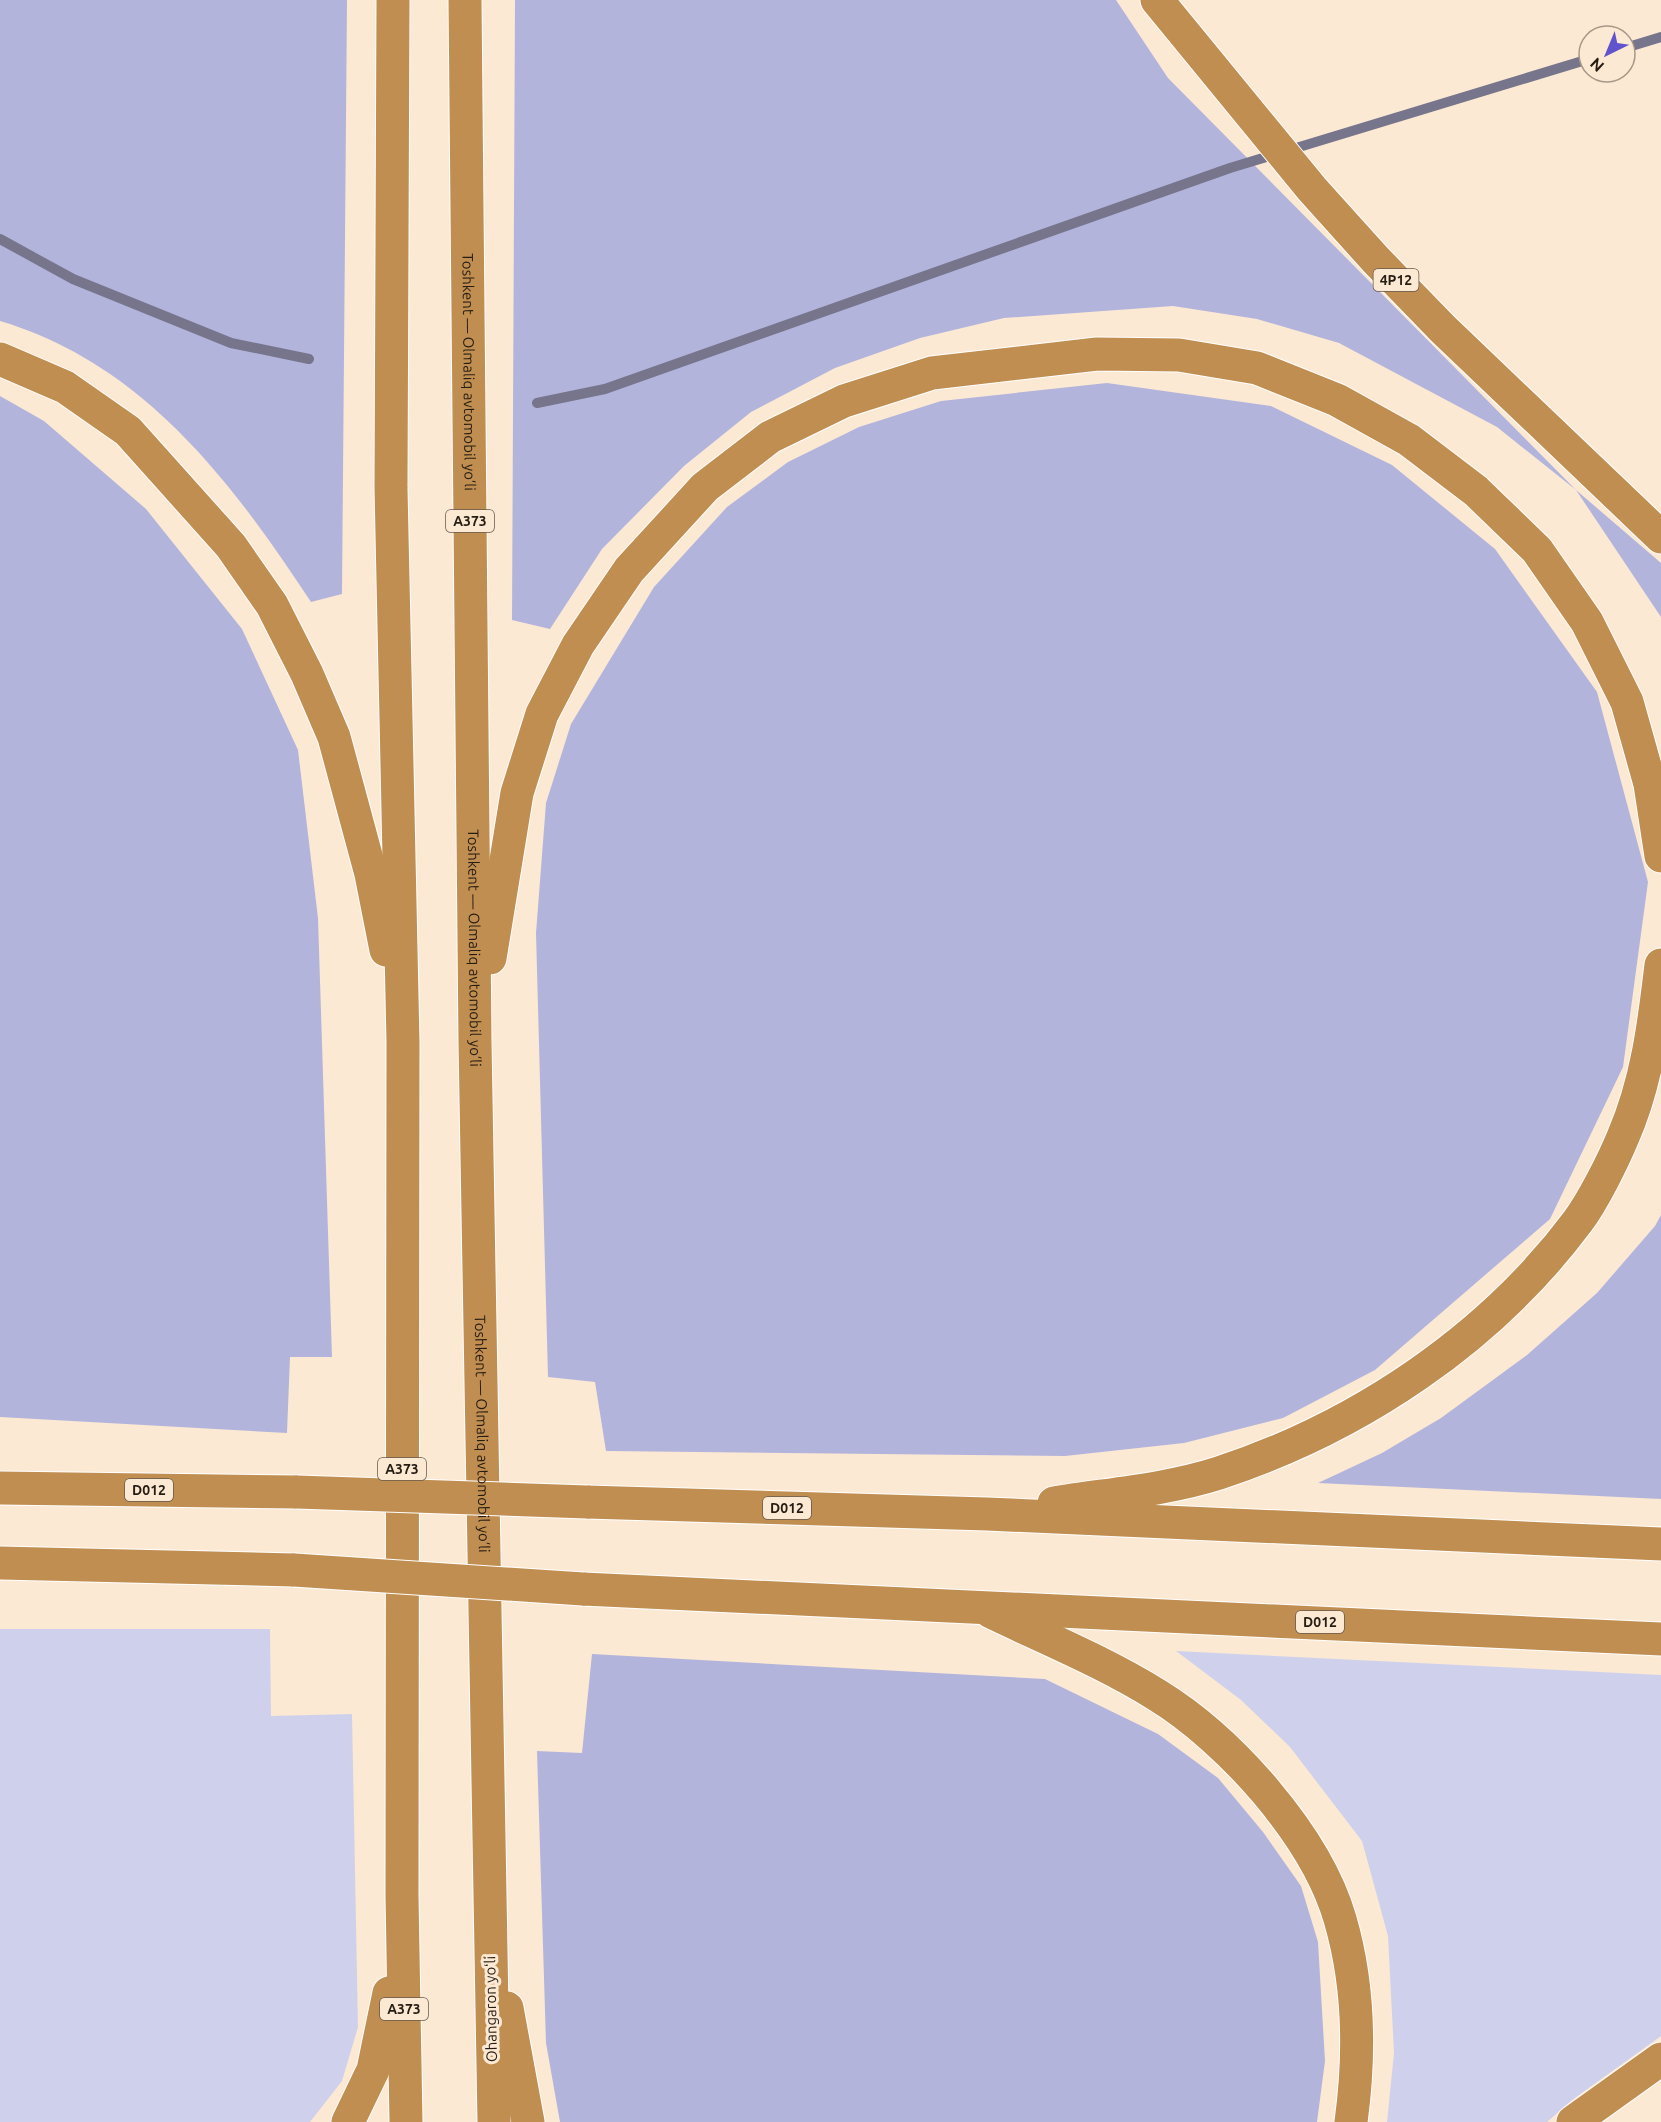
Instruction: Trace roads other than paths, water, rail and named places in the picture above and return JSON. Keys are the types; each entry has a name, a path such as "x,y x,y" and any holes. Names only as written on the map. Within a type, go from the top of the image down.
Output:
{"highway":[{"name":"A373","path":"393,0 391,488 403,1042 402,1896 406,2122"},
{"name":"Toshkent — Olmaliq avtomobil yo‘li","path":"465,0 488,1896"},
{"name":"4P12","path":"1157,0 1312,189 1377,260 1443,329 1661,537"},
{"path":"476,1042 517,793 542,714 584,636 629,570 705,487 770,437 844,401 932,373 1097,354 1179,355 1257,368 1337,400 1409,440 1476,491 1537,550 1587,622 1628,702 1650,784 1661,856"},
{"path":"0,358 65,387 128,431 231,546 272,605 307,674 334,737 371,874 403,1042"},
{"path":"987,1514 1152,1488 1237,1466 1299,1444 1370,1404 1456,1346 1522,1288 1580,1220 1624,1137 1650,1053 1661,965"},
{"name":"D012","path":"0,1488 297,1492 987,1514 1661,1544"},
{"name":"D012","path":"0,1563 294,1570 583,1589 1661,1639"},
{"path":"978,1606 1110,1667 1159,1696 1205,1730 1247,1770 1284,1814 1316,1864 1340,1918 1352,1974 1356,2030 1355,2091 1351,2122"},
{"path":"348,2122 373,2070 384,2024 402,1896"},
{"path":"488,1896 528,2122"},
{"name":"Ohangaron yoʻli","path":"488,1896 494,2122"},
{"path":"1573,2122 1661,2059"}],"waterway":[{"path":"1637,44 1661,37"},
{"path":"537,403 605,389 1230,168 1577,63"},
{"path":"0,239 73,279 231,343 309,359"}]}
